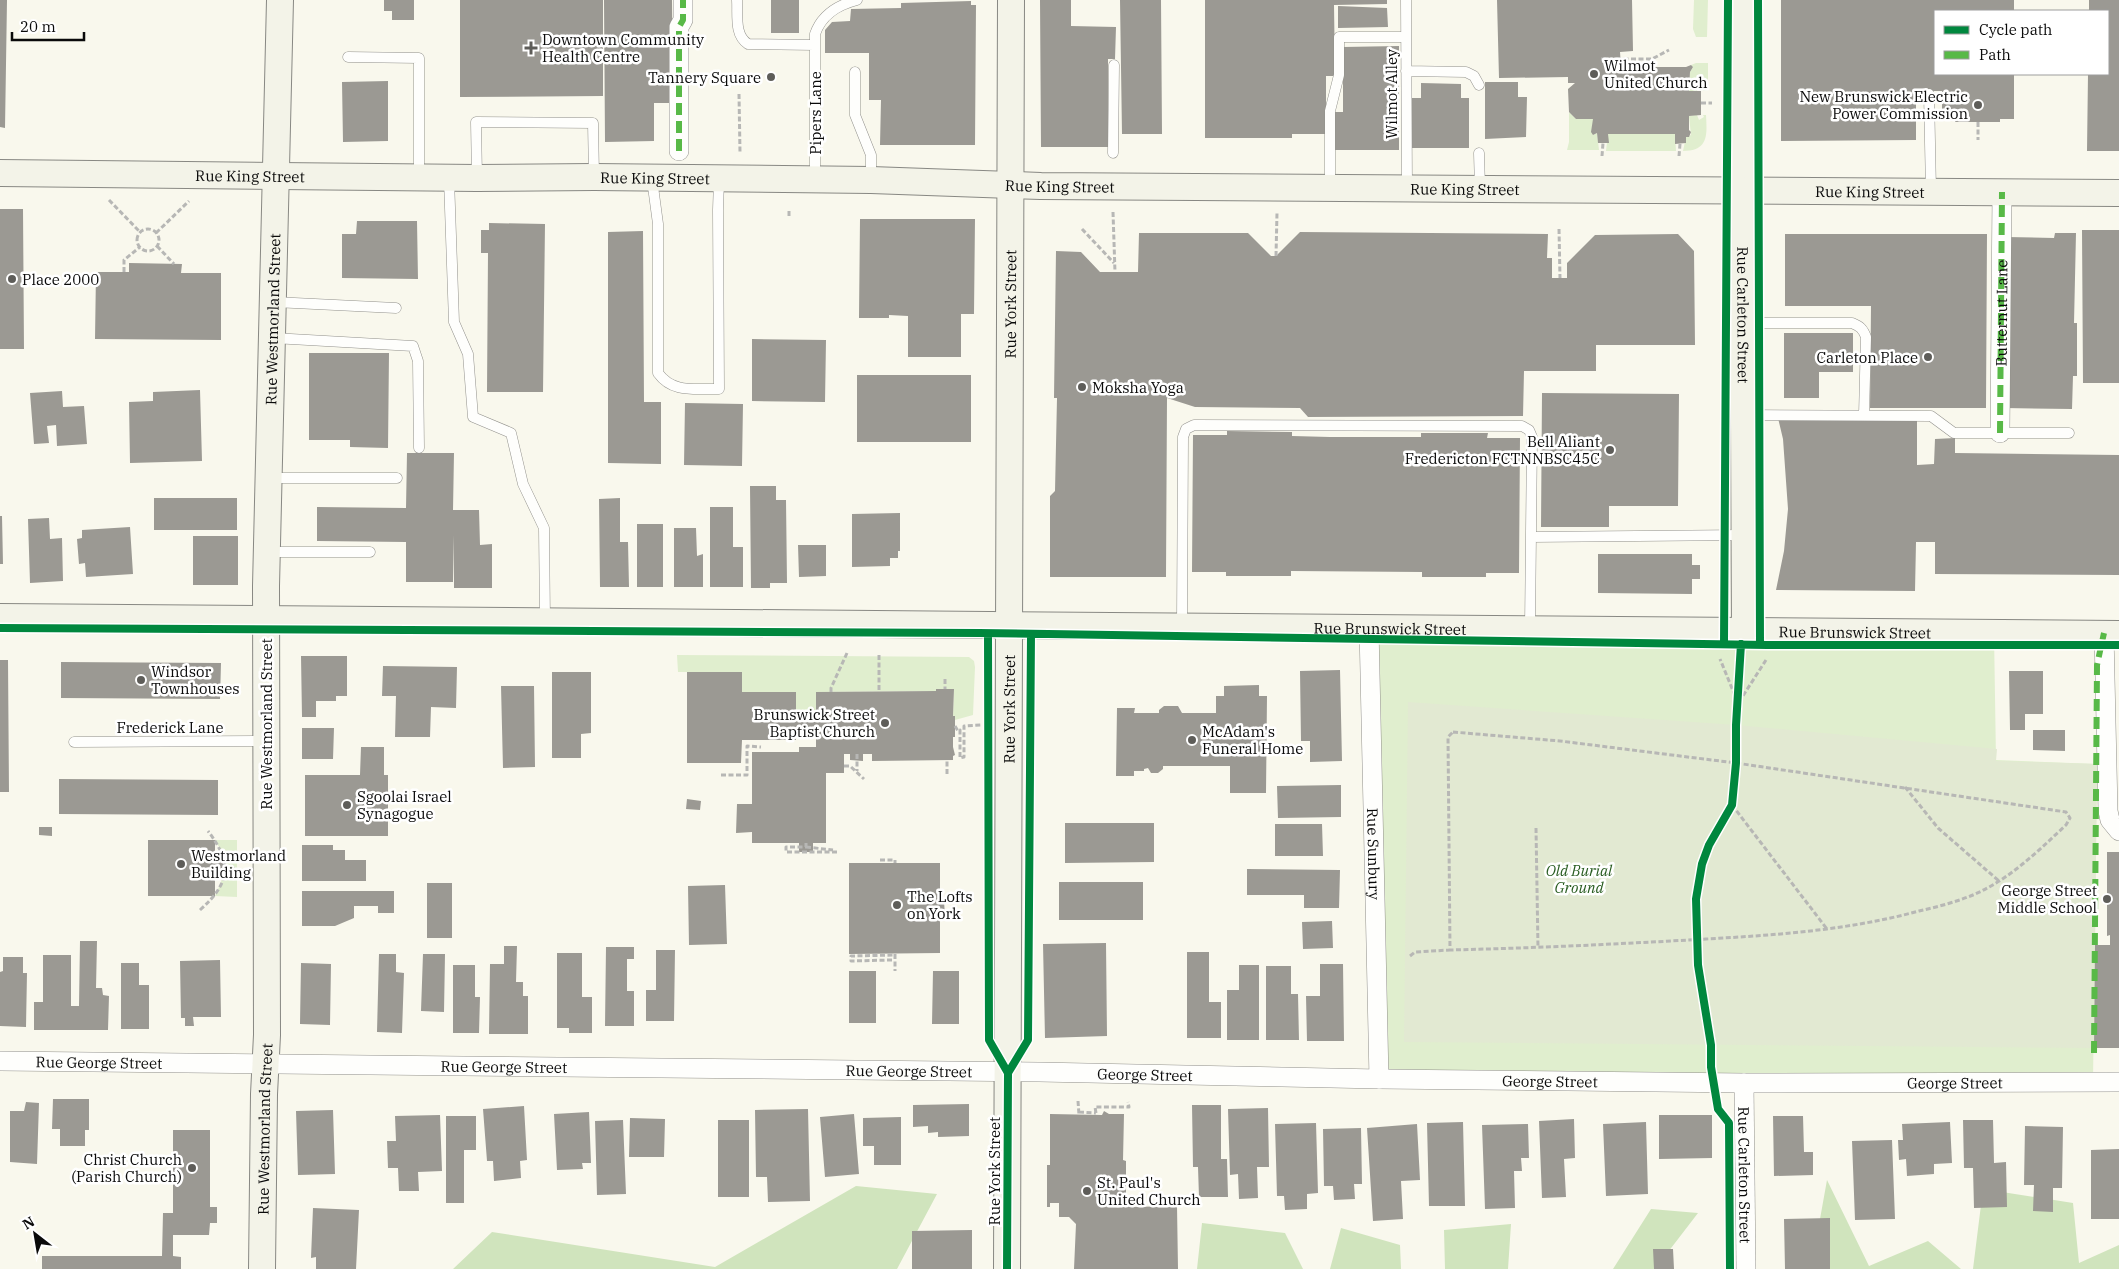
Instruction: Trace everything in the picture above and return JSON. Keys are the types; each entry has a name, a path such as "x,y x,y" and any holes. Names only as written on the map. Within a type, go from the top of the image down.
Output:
{"main road":[{"name":"Rue Westmorland Street","path":"262,1269 266,1064 266,619 280,0"},
{"name":"Rue York Street","path":"1007,1269 1011,0"},
{"name":"Rue Carleton Street","path":"1742,0 1745,631"},
{"name":"Rue King Street","path":"0,174 449,178 594,177 870,180 1011,185 2119,194"},
{"name":"Rue Brunswick Street","path":"0,617 2111,633"}],"street":[{"path":"679,150 679,27 683,20 683,0"},
{"name":"Butternut Lane","path":"2000,433 2002,192"},
{"name":"Rue Sunbury","path":"1369,628 1379,1079"},
{"path":"2111,633 2108,811 2114,828 2119,831"},
{"name":"Rue George Street","path":"0,1061 1008,1073"},
{"name":"George Street","path":"1008,1073 1744,1083 2119,1082"},
{"name":"Rue Carleton Street","path":"1744,1083 1746,1269"}],"lane":[{"path":"737,0 738,34 748,44 815,45"},
{"name":"Pipers Lane","path":"815,180 815,34 818,24 835,8 858,0"},
{"name":"Wilmot Alley","path":"1406,0 1407,188"},
{"path":"1330,188 1330,111 1339,75 1339,37 1406,36"},
{"path":"348,57 419,58 419,177"},
{"path":"1113,153 1114,65"},
{"path":"854,72 855,115 871,154 870,180"},
{"path":"1406,72 1466,72 1474,76 1478,85"},
{"path":"1929,94 1931,192"},
{"path":"477,178 476,122 593,123 594,177"},
{"path":"1479,153 1480,189"},
{"path":"449,178 454,322 468,354 473,418 511,433 523,484 544,528 545,621"},
{"path":"652,178 658,224 658,373 664,382 676,388 719,389 718,210 720,179"},
{"path":"273,302 396,308"},
{"path":"1743,323 1852,322 1858,325 1863,329 1866,337 1864,415"},
{"path":"272,338 413,346 418,361 419,448"},
{"path":"1744,414 1932,416 1954,433 2070,433"},
{"path":"1182,626 1183,437 1186,429 1194,425 1522,426 1529,430 1532,438 1530,629"},
{"path":"269,478 397,478"},
{"path":"1531,537 1744,535"},
{"path":"267,552 370,552"},
{"name":"Frederick Lane","path":"74,742 266,741"}],"path":[{"path":"1601,59 1652,59 1668,50"},
{"path":"739,94 740,152"},
{"path":"1701,103 1712,103"},
{"path":"1978,122 1978,140"},
{"path":"1602,156 1603,143"},
{"path":"1679,156 1680,144"},
{"path":"1112,186 1115,272"},
{"path":"1276,187 1276,256"},
{"path":"109,200 140,232"},
{"path":"156,233 189,201"},
{"path":"789,211 789,216"},
{"path":"1082,228 1114,263"},
{"path":"147,229 156,233 158,239 157,246 148,251 140,247 137,238 140,232 147,229"},
{"path":"1559,229 1560,278"},
{"path":"157,246 174,264"},
{"path":"124,272 124,260 140,247"},
{"path":"831,692 831,688 848,653"},
{"path":"879,653 879,690"},
{"path":"1713,1082 1711,1045 1696,940 1696,899 1702,864 1709,845 1732,805 1736,763 1738,702 1720,659"},
{"path":"1738,702 1766,660"},
{"path":"945,679 945,689"},
{"path":"964,726 964,757 960,758 960,730 958,731 955,726 982,725"},
{"path":"1410,956 1415,952 1696,940 1827,930 1890,919 1973,895 2000,881 2024,864 2066,825 2070,818 2069,814 1905,787 1736,763 1560,742 1453,732 1448,737 1450,950"},
{"path":"721,774 747,775 747,746 761,747"},
{"path":"857,754 857,772"},
{"path":"947,760 947,774"},
{"path":"844,766 850,766 864,779"},
{"path":"1905,787 1938,828 2000,881"},
{"path":"1732,805 1827,930"},
{"path":"1536,828 1538,948"},
{"path":"200,910 217,893 224,877 224,859 219,846 208,831"},
{"path":"806,845 816,847 838,852 786,852 786,847 806,845"},
{"path":"880,860 895,860 895,863"},
{"path":"215,869 237,869"},
{"path":"892,960 851,961 850,956 895,954 895,971"},
{"path":"1078,1101 1079,1114 1096,1114 1095,1107 1128,1107 1128,1102"}],"green space":[{"path":"1694,0 1708,0 1707,37 1696,37 1693,29"},
{"path":"1708,63 1708,90 1703,91 1701,86 1696,88 1697,91 1689,91 1690,72 1693,67 1691,65"},
{"path":"1569,112 1576,119 1593,119 1593,135 1597,133 1599,150 1567,150 1569,142"},
{"path":"1697,115 1699,120 1704,117 1703,115 1706,115 1705,140 1698,148 1683,151 1686,137 1691,135 1689,116"},
{"path":"1608,134 1675,134 1676,151 1606,151"},
{"name":"Old Burial Ground","path":"1369,628 1994,633 1996,760 2097,764 2093,1082 1379,1079"},
{"path":"677,655 969,657 974,661 975,667 973,715 955,720 953,716 954,690 936,689 936,691 816,692 816,712 796,713 796,692 742,692 742,672 678,672"},
{"name":"Old Burial Ground","path":"1408,702 1736,725 1997,749 1996,761 2097,764 2094,1048 1404,1042"},
{"path":"215,840 237,840 237,897 215,896 223,875 224,862"},
{"path":"1827,1180 1869,1266 1928,1241 1961,1269 1811,1269"},
{"path":"856,1186 937,1194 897,1269 453,1269 492,1232 715,1267"},
{"path":"1983,1189 2073,1203 2079,1263 2119,1245 2119,1269 1973,1269"},
{"path":"1651,1209 1698,1213 1655,1269 1613,1269"},
{"path":"1202,1223 1285,1233 1303,1269 1197,1269"},
{"path":"1511,1224 1508,1269 1445,1269 1444,1230"},
{"path":"1341,1228 1400,1245 1401,1269 1330,1269"}],"building":[{"path":"0,0 7,0 5,128 0,127"},
{"path":"384,0 414,0 414,20 392,20 392,11 384,11"},
{"name":"Downtown Community Health Centre","path":"460,0 603,0 603,96 460,97"},
{"path":"604,0 672,0 673,103 654,103 654,141 605,142"},
{"path":"771,0 799,0 799,33 771,33"},
{"path":"1040,0 1071,0 1071,26 1116,27 1115,59 1108,59 1108,147 1041,147"},
{"path":"1120,0 1161,0 1162,134 1122,134"},
{"path":"1205,0 1387,0 1387,4 1334,5 1335,76 1326,76 1326,134 1292,134 1292,138 1205,138"},
{"name":"Wilmot United Church","path":"1497,0 1632,0 1633,51 1620,52 1621,67 1686,67 1691,65 1693,67 1690,72 1689,91 1701,91 1701,115 1689,116 1689,130 1691,132 1689,137 1686,137 1686,143 1675,144 1675,134 1608,134 1609,143 1598,143 1597,133 1593,135 1591,132 1593,119 1576,119 1569,112 1568,89 1575,83 1568,83 1568,77 1499,78"},
{"path":"1781,0 2014,0 2014,10 1934,10 1934,75 2014,75 2014,119 2000,119 2000,122 1955,122 1955,120 1942,120 1942,91 1916,91 1916,140 1781,141"},
{"path":"2089,0 2119,0 2119,151 2087,151 2088,75 2109,75 2109,10 2089,10"},
{"path":"971,1 971,5 976,5 975,145 880,145 881,100 869,100 869,53 825,53 825,30 832,22 850,21 851,9 901,8 901,3"},
{"path":"1338,6 1387,8 1388,27 1338,28"},
{"path":"1399,46 1399,150 1335,150 1334,112 1343,112 1343,47"},
{"path":"388,81 388,141 343,142 342,82"},
{"path":"1485,82 1518,82 1518,97 1527,97 1526,137 1485,139"},
{"path":"1421,83 1461,84 1461,98 1469,98 1469,148 1411,148 1411,98 1421,98"},
{"name":"Place 2000","path":"0,209 23,209 24,349 0,349"},
{"path":"860,219 975,219 974,314 961,314 961,357 908,357 908,316 889,315 889,318 859,318"},
{"path":"357,221 417,221 418,279 342,278 342,234 356,234"},
{"path":"489,223 545,224 543,392 487,392 488,253 481,253 481,230 489,230"},
{"path":"2082,230 2119,230 2119,383 2083,383"},
{"path":"643,231 644,402 661,402 661,464 608,463 608,232"},
{"path":"1300,232 1548,234 1547,258 1552,258 1552,278 1567,278 1567,263 1595,235 1678,234 1694,251 1695,345 1596,345 1596,371 1524,371 1523,416 1308,417 1300,408 1195,407 1167,398 1166,577 1050,577 1050,496 1055,491 1057,398 1054,398 1056,251 1081,252 1100,272 1138,272 1139,233 1248,233 1271,256 1276,256"},
{"path":"2055,233 2076,233 2074,323 2077,323 2077,376 2073,376 2072,409 2004,408 2006,237 2054,238"},
{"name":"Carleton Place","path":"1785,234 1987,234 1986,408 1870,408 1871,306 1785,306"},
{"path":"129,263 182,264 181,273 221,273 221,340 95,339 96,272 129,272"},
{"path":"1784,333 1853,333 1853,372 1819,372 1819,398 1784,398"},
{"path":"752,339 826,340 825,402 752,401"},
{"path":"309,353 389,353 388,448 350,447 350,440 309,440"},
{"path":"857,375 971,375 971,442 857,442"},
{"path":"200,390 202,461 130,463 129,402 153,401 153,392"},
{"path":"62,391 63,407 84,406 87,444 57,446 56,425 47,426 49,443 34,444 30,393"},
{"name":"Bell Aliant Fredericton FCTNNBSC45C","path":"1542,393 1679,394 1678,506 1609,506 1609,527 1541,527"},
{"path":"685,403 743,404 742,466 684,465"},
{"path":"1778,418 1917,419 1917,465 1934,464 1935,439 1955,438 1955,453 2119,455 2119,575 1935,574 1935,542 1916,542 1915,591 1776,590 1784,551 1788,509 1783,439"},
{"path":"1227,431 1292,432 1292,436 1330,437 1421,437 1421,433 1488,433 1487,438 1520,438 1519,573 1486,573 1486,577 1422,577 1422,572 1291,571 1291,576 1226,576 1226,572 1192,572 1193,435 1227,435"},
{"path":"407,453 454,453 453,510 479,510 480,545 492,544 492,588 454,588 454,535 453,582 406,582 406,542 317,541 317,507 406,508"},
{"path":"750,486 776,486 776,500 786,500 787,583 770,583 770,588 751,588"},
{"path":"154,498 237,498 237,530 154,530"},
{"path":"620,498 620,542 628,542 629,587 600,587 599,499"},
{"path":"710,507 733,507 733,547 743,547 743,587 710,587"},
{"path":"900,513 900,551 898,551 898,558 890,558 890,566 852,567 852,514"},
{"path":"0,516 2,516 3,564 0,564"},
{"path":"49,518 50,539 62,538 63,581 30,583 28,519"},
{"path":"637,524 663,524 663,587 637,587"},
{"path":"130,527 133,574 86,577 85,563 79,564 77,539 82,538 82,530"},
{"path":"674,528 696,528 697,556 703,554 703,587 674,587"},
{"path":"193,536 238,536 238,585 193,585"},
{"path":"798,545 826,545 826,576 799,577"},
{"path":"1598,554 1692,554 1692,565 1700,565 1700,579 1692,579 1692,594 1598,593"},
{"path":"301,656 347,656 347,696 336,696 336,701 316,701 316,717 302,717"},
{"path":"0,660 8,660 9,792 0,792"},
{"name":"Windsor Townhouses","path":"61,662 221,663 220,699 61,698"},
{"path":"383,666 457,667 456,708 431,707 430,737 395,737 396,696 382,696"},
{"path":"1340,670 1342,761 1310,762 1310,741 1301,741 1300,671"},
{"path":"2009,671 2043,671 2043,714 2025,714 2025,730 2010,730"},
{"path":"552,672 591,672 591,733 581,734 581,758 552,758"},
{"path":"687,672 742,672 742,692 796,692 796,713 816,712 816,692 936,691 936,689 954,689 953,716 955,716 955,737 953,737 953,747 955,755 953,760 872,761 872,754 863,754 863,761 850,760 850,754 844,754 844,773 826,773 826,843 813,843 813,852 799,852 799,843 752,843 752,832 736,833 737,804 752,804 752,752 799,752 799,747 816,747 816,727 796,727 796,740 742,740 741,763 687,763"},
{"name":"McAdam's Funeral Home","path":"1259,685 1259,696 1267,696 1266,793 1230,793 1230,766 1163,766 1163,769 1158,773 1151,773 1148,768 1144,769 1144,771 1134,771 1134,776 1116,776 1117,708 1135,708 1134,713 1159,713 1159,710 1164,706 1178,706 1182,713 1216,713 1216,696 1224,696 1224,686"},
{"path":"501,686 534,686 535,767 503,768"},
{"path":"302,728 334,728 333,759 302,759"},
{"path":"2033,730 2065,730 2065,751 2033,750"},
{"name":"Sgoolai Israel Synagogue","path":"361,747 384,747 384,775 388,775 388,836 305,836 305,775 360,775"},
{"path":"59,779 218,780 218,815 59,814"},
{"path":"1341,785 1341,817 1278,818 1277,786"},
{"path":"687,799 701,801 700,810 686,809"},
{"path":"1065,823 1154,823 1154,862 1065,863"},
{"path":"1275,824 1322,824 1323,856 1275,856"},
{"path":"39,827 52,827 52,836 39,835"},
{"name":"Westmorland Building","path":"148,840 215,840 215,860 223,860 224,877 215,878 215,896 148,896"},
{"path":"302,845 333,845 333,850 345,850 345,860 366,860 366,881 302,881"},
{"name":"George Street Middle School","path":"2107,852 2119,852 2119,1048 2094,1048 2095,945 2110,945 2110,935 2107,936"},
{"name":"The Lofts on York","path":"849,863 940,863 940,901 944,901 945,916 940,916 940,953 849,954"},
{"path":"1247,869 1340,870 1339,908 1304,908 1304,895 1247,895"},
{"path":"1059,882 1143,882 1143,920 1059,920"},
{"path":"427,883 452,883 452,938 427,938"},
{"path":"725,885 727,944 689,945 688,886"},
{"path":"302,891 394,891 394,913 378,913 378,906 354,906 354,918 335,926 302,926"},
{"path":"1332,921 1333,948 1303,949 1302,922"},
{"path":"80,941 97,941 96,988 102,988 103,995 109,996 108,1030 34,1030 34,1002 43,1002 43,955 71,955 71,1006 79,1006"},
{"path":"1106,943 1107,1036 1045,1038 1043,944"},
{"path":"504,946 517,946 516,982 523,982 523,996 528,996 528,1034 489,1034 490,964 504,964"},
{"path":"606,947 634,947 634,959 627,959 627,991 634,991 634,1026 605,1026"},
{"path":"656,950 675,950 674,1021 646,1021 646,990 656,990"},
{"path":"1187,952 1209,952 1209,1002 1221,1002 1221,1038 1187,1038"},
{"path":"557,953 582,953 582,997 592,997 592,1033 569,1033 569,1028 557,1028"},
{"path":"379,954 396,954 396,972 404,973 402,1033 377,1032"},
{"path":"423,954 445,954 444,1012 421,1011"},
{"path":"3,957 23,957 23,973 27,973 26,1027 0,1026 0,972 3,971"},
{"path":"220,960 221,1017 193,1017 194,1026 185,1026 185,1018 181,1018 180,961"},
{"path":"121,963 139,963 139,985 149,985 149,1029 121,1029"},
{"path":"301,963 331,964 330,1025 300,1024"},
{"path":"1320,964 1343,964 1344,1041 1307,1041 1306,996 1320,996"},
{"path":"453,965 475,965 475,997 480,997 479,1033 453,1033"},
{"path":"1239,965 1259,965 1259,1040 1227,1040 1227,990 1239,990"},
{"path":"1266,966 1291,966 1291,994 1298,994 1299,1040 1266,1040"},
{"path":"849,971 876,971 876,1023 849,1023"},
{"path":"933,971 959,971 959,1024 932,1024"},
{"path":"53,1099 89,1099 89,1130 85,1130 85,1146 60,1146 60,1129 52,1129"},
{"path":"26,1102 39,1103 37,1164 10,1162 10,1111 24,1111"},
{"path":"969,1104 969,1136 938,1137 938,1132 928,1133 928,1126 913,1127 913,1105"},
{"path":"1192,1105 1221,1105 1221,1159 1227,1159 1228,1197 1199,1197 1198,1167 1193,1167"},
{"path":"524,1106 527,1160 520,1161 521,1178 494,1181 493,1161 487,1161 483,1109"},
{"path":"1268,1108 1269,1167 1257,1167 1258,1198 1239,1199 1238,1174 1230,1175 1228,1109"},
{"path":"808,1109 810,1201 768,1202 767,1177 756,1177 755,1110"},
{"path":"333,1110 335,1174 298,1175 296,1111"},
{"name":"St. Paul's United Church","path":"1104,1111 1109,1114 1124,1114 1123,1160 1126,1161 1126,1200 1131,1200 1130,1207 1177,1206 1178,1269 1074,1269 1076,1224 1069,1217 1059,1217 1059,1203 1050,1203 1050,1207 1047,1207 1047,1165 1050,1165 1050,1114 1102,1115"},
{"path":"589,1112 591,1163 582,1163 583,1169 557,1170 554,1114"},
{"path":"854,1114 859,1174 825,1177 820,1117"},
{"path":"440,1115 442,1171 418,1172 419,1191 399,1191 398,1168 388,1168 387,1141 396,1141 395,1116"},
{"path":"1659,1115 1712,1115 1712,1158 1659,1159"},
{"path":"446,1116 476,1116 476,1150 464,1150 464,1203 446,1203"},
{"path":"1773,1116 1803,1116 1804,1152 1813,1152 1813,1175 1774,1176"},
{"path":"901,1117 901,1165 874,1165 874,1146 863,1146 863,1118"},
{"path":"630,1118 665,1119 664,1157 629,1157"},
{"path":"1574,1119 1575,1158 1564,1159 1566,1197 1542,1198 1539,1121"},
{"path":"623,1120 626,1194 597,1195 595,1121"},
{"path":"718,1120 749,1120 749,1197 718,1197"},
{"path":"1963,1120 1993,1120 1994,1163 2006,1162 2007,1207 1974,1208 1973,1168 1964,1168"},
{"path":"1463,1122 1465,1206 1429,1206 1427,1123"},
{"path":"1646,1122 1648,1194 1606,1196 1603,1124"},
{"path":"1950,1122 1952,1163 1934,1164 1934,1174 1907,1176 1906,1159 1899,1160 1898,1140 1903,1140 1902,1124"},
{"path":"1316,1123 1318,1193 1307,1194 1307,1209 1285,1210 1284,1196 1277,1196 1275,1124"},
{"path":"1417,1124 1420,1180 1401,1181 1403,1219 1373,1221 1367,1128"},
{"path":"1528,1124 1529,1158 1521,1158 1522,1171 1514,1171 1515,1208 1485,1209 1482,1125"},
{"path":"2025,1126 2063,1127 2062,1188 2053,1188 2053,1212 2033,1211 2034,1185 2024,1185"},
{"path":"1361,1128 1362,1184 1354,1184 1355,1199 1334,1200 1333,1186 1324,1186 1323,1129"},
{"name":"Christ Church (Parish Church)","path":"173,1130 210,1130 210,1207 217,1207 217,1223 210,1223 209,1235 173,1235 173,1256 181,1257 181,1269 42,1269 42,1256 162,1256 163,1213 173,1213"},
{"path":"1892,1140 1895,1219 1855,1220 1852,1141"},
{"path":"2119,1149 2119,1219 2091,1219 2091,1150"},
{"path":"313,1208 359,1210 356,1269 316,1269 316,1257 311,1258"},
{"path":"1830,1218 1830,1269 1785,1269 1784,1219"},
{"path":"972,1230 972,1269 912,1269 912,1231"},
{"path":"1653,1249 1673,1249 1674,1269 1654,1269"}],"marked path":[{"path":"679,151 679,27 683,20 683,0"},
{"path":"2000,433 2002,192"},
{"path":"2094,1053 2097,665 2104,633"}],"cycle path":[{"path":"1724,644 1728,0"},
{"path":"1758,0 1760,645"},
{"path":"0,628 979,633 1767,645 2119,645"},
{"path":"988,634 989,1040 1008,1073 1028,1040 1031,634"},
{"path":"1730,1269 1729,1123 1718,1109 1711,1067 1711,1045 1698,965 1696,899 1702,864 1709,845 1732,805 1736,763 1736,725 1741,644"},
{"path":"1007,1269 1008,1073"}],"place":[{"name":"Downtown Community Health Centre","path":"531,48"},
{"name":"Wilmot United Church","path":"1594,74"},
{"name":"Tannery Square","path":"771,77"},
{"name":"New Brunswick Electric Power Commission","path":"1978,105"},
{"name":"Place 2000","path":"12,279"},
{"name":"Carleton Place","path":"1928,357"},
{"name":"Moksha Yoga","path":"1082,387"},
{"name":"Bell Aliant Fredericton FCTNNBSC45C","path":"1610,450"},
{"name":"Windsor Townhouses","path":"141,680"},
{"name":"Brunswick Street Baptist Church","path":"885,723"},
{"name":"McAdam's Funeral Home","path":"1192,740"},
{"name":"Sgoolai Israel Synagogue","path":"347,805"},
{"name":"Westmorland Building","path":"181,864"},
{"name":"George Street Middle School","path":"2107,899"},
{"name":"The Lofts on York","path":"897,905"},
{"name":"Christ Church (Parish Church)","path":"192,1168"},
{"name":"St. Paul's United Church","path":"1087,1191"}]}
